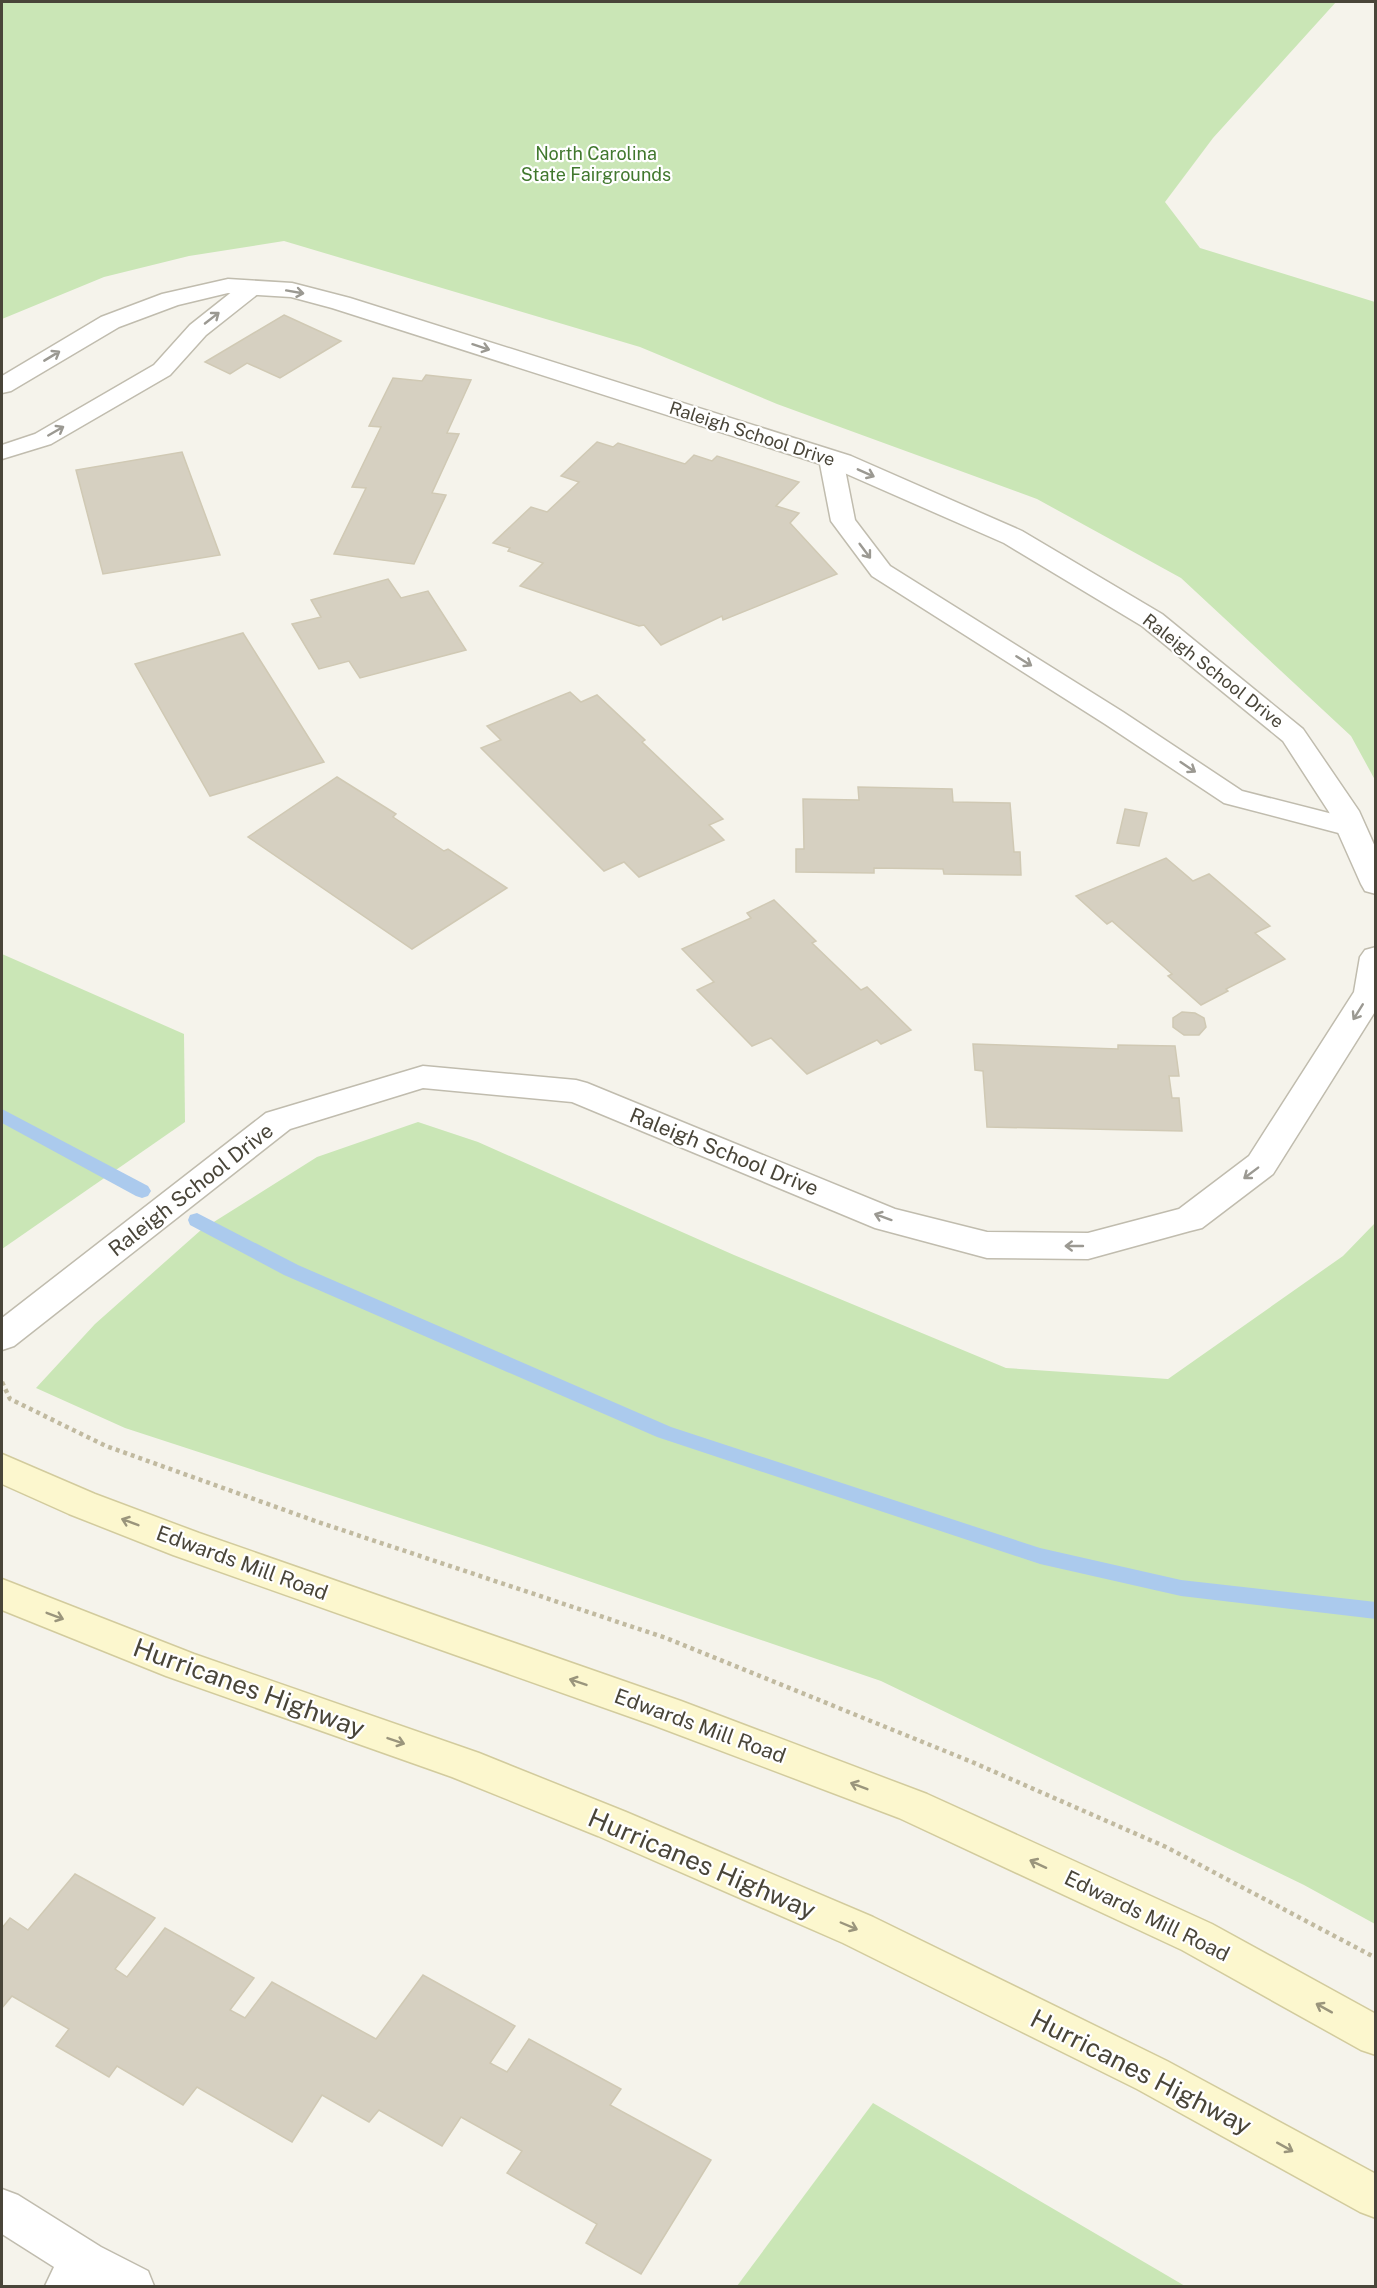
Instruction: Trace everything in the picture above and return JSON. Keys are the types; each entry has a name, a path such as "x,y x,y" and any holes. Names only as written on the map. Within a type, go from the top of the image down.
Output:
{"main road":[{"name":"Edwards Mill Road","path":"2,1468 82,1504 186,1544 667,1713 913,1806 1197,1937 1376,2036"},
{"name":"Hurricanes Highway","path":"2,1593 31,1607 180,1665 465,1765 612,1824 858,1930 1152,2075 1376,2197"}],"street":[{"name":"Raleigh School Drive","path":"2,386 110,322 171,299 228,286 292,290 341,303 831,459 1013,537 1152,620 1293,735 1344,811 1376,884"},
{"name":"Raleigh School Drive","path":"2,1337 278,1121 423,1077 576,1091 887,1219 987,1245 1088,1246 1190,1219 1261,1166 1370,993 1376,957"},
{"path":"2,2210 76,2274 132,2286"}],"lane":[{"path":"2,453 43,439 162,369 198,330 251,288"},
{"path":"831,459 843,521 881,571 1104,712 1233,797 1350,827"}],"path":[{"path":"3,1383 10,1399 106,1446 318,1522 666,1638 972,1762 1166,1847 1376,1958"}],"green space":[{"name":"North Carolina State Fairgrounds","path":"2,2 1336,2 1213,138 1165,202 1200,248 1375,302 1375,780 1351,736 1181,578 1037,499 777,404 640,347 284,241 189,256 104,277 2,319"},
{"path":"2,954 184,1034 185,1122 2,1249"},
{"path":"418,1122 478,1142 734,1255 1006,1368 1168,1379 1343,1256 1375,1223 1375,1924 1304,1885 881,1681 489,1547 125,1428 36,1388 95,1324 201,1230 317,1157"},
{"path":"873,2103 1185,2286 737,2286"}],"building":[{"path":"284,315 341,341 280,378 247,363 230,374 205,362"},
{"path":"426,375 471,380 447,433 459,434 432,493 446,495 414,564 334,554 366,488 352,487 381,427 369,426 393,378 422,381"},
{"path":"597,442 613,447 618,443 685,464 694,455 712,461 717,456 799,482 776,506 799,513 790,523 837,574 723,620 722,616 661,645 644,625 639,626 520,586 543,563 508,551 510,548 493,543 531,507 547,512 579,482 561,476"},
{"path":"182,452 220,555 103,574 76,470"},
{"path":"388,579 401,598 428,591 466,650 360,678 349,661 319,669 292,624 321,617 311,600"},
{"path":"243,633 324,762 210,796 135,664"},
{"path":"570,692 581,702 597,695 645,740 642,742 723,819 709,825 724,840 639,877 624,862 604,871 481,748 501,740 487,726"},
{"path":"337,777 396,814 393,817 444,851 448,849 507,888 412,949 248,837"},
{"path":"858,787 952,789 953,802 1010,803 1014,852 1020,852 1021,875 944,874 943,869 874,868 874,873 796,872 796,849 804,849 803,799 859,800"},
{"path":"1125,809 1147,813 1139,846 1117,843"},
{"path":"1166,858 1193,881 1209,874 1270,926 1255,933 1285,959 1226,989 1228,991 1201,1005 1168,976 1172,974 1112,921 1107,924 1076,896"},
{"path":"774,900 816,941 812,943 861,990 867,987 911,1030 881,1044 877,1040 807,1074 771,1038 752,1046 697,990 714,982 682,949 751,918 747,913"},
{"path":"1182,1012 1195,1013 1204,1018 1206,1027 1199,1035 1184,1035 1173,1027 1173,1018"},
{"path":"973,1044 1118,1049 1118,1045 1175,1046 1179,1076 1169,1076 1172,1098 1179,1098 1182,1131 987,1127 983,1071 975,1070"},
{"path":"75,1874 155,1918 115,1969 127,1977 165,1928 254,1978 230,2010 245,2018 272,1982 376,2039 423,1975 515,2026 490,2063 507,2072 529,2039 621,2089 610,2105 711,2160 641,2274 586,2243 597,2224 507,2173 522,2151 461,2117 442,2146 379,2110 369,2122 322,2095 292,2142 197,2087 183,2105 117,2066 109,2077 56,2046 69,2029 12,1996 2,2008 2,1928 10,1918 28,1930"}],"waterway":[{"path":"2,1115 142,1191"},
{"path":"197,1220 291,1270 664,1432 1040,1556 1181,1588 1376,1611"}]}
